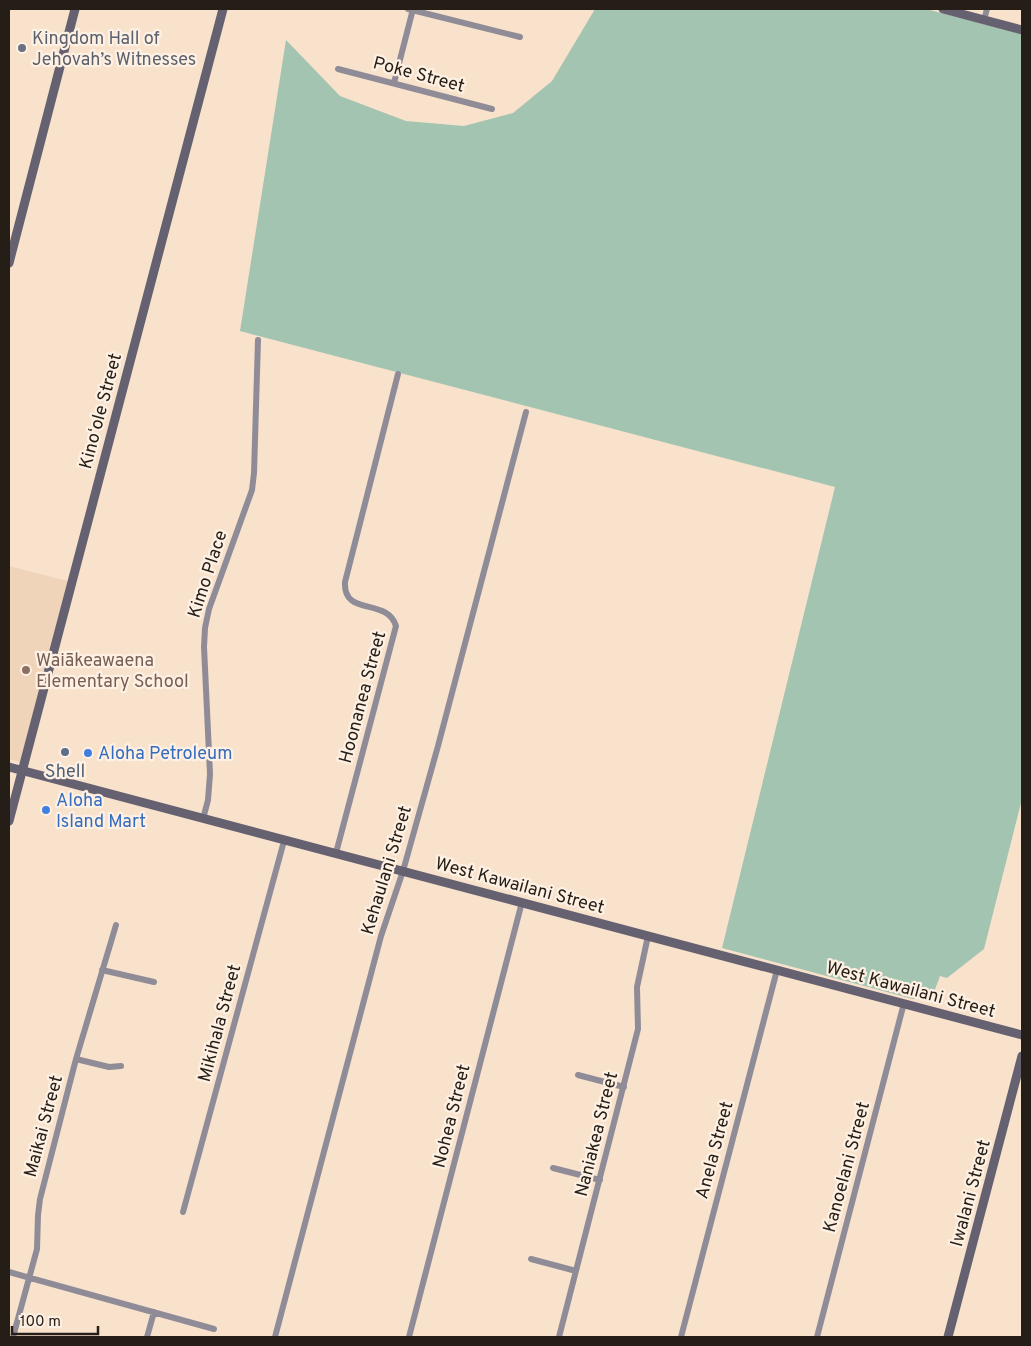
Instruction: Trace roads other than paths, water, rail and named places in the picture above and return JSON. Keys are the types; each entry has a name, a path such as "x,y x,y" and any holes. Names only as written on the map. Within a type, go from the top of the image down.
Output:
{"street":[{"path":"9,263 75,9"},
{"name":"Kinoʻole Street","path":"9,821 223,9"},
{"path":"394,83 411,9 520,37"},
{"path":"943,9 1022,30"},
{"path":"984,20 987,9"},
{"name":"Poke Street","path":"338,69 492,109"},
{"name":"Kimo Place","path":"203,819 208,800 210,774 204,647 205,628 210,604 252,490 258,340"},
{"name":"Hoonanea Street","path":"336,853 396,626 395,620 390,614 353,602 347,597 344,590 398,374"},
{"name":"Kehaulani Street","path":"276,1337 381,936 403,871 526,412"},
{"name":"West Kawailani Street","path":"9,767 1022,1034"},
{"name":"Mikihala Street","path":"182,1212 284,841"},
{"name":"Nohea Street","path":"409,1337 522,902"},
{"name":"Maikai Street","path":"14,1337 38,1243 40,1199 76,1059 116,925"},
{"name":"Naniakea Street","path":"559,1337 638,1029 637,987 648,936"},
{"path":"102,970 154,982"},
{"name":"Anela Street","path":"681,1337 777,970"},
{"name":"Kanoelani Street","path":"817,1337 904,1003"},
{"name":"Iwalani Street","path":"948,1337 1022,1056"},
{"path":"76,1059 109,1067 121,1066"},
{"path":"578,1075 624,1087"},
{"path":"553,1168 600,1180"},
{"path":"530,1259 576,1271"},
{"path":"9,1272 214,1329"},
{"path":"147,1337 154,1312"}],"place":[{"name":"Kingdom Hall of Jehovah’s Witnesses","path":"22,48"},
{"name":"Waiākeawaena Elementary School","path":"26,670"},
{"name":"Shell","path":"65,752"},
{"name":"Aloha Petroleum","path":"88,753"},
{"name":"Aloha Island Mart","path":"46,810"}]}
